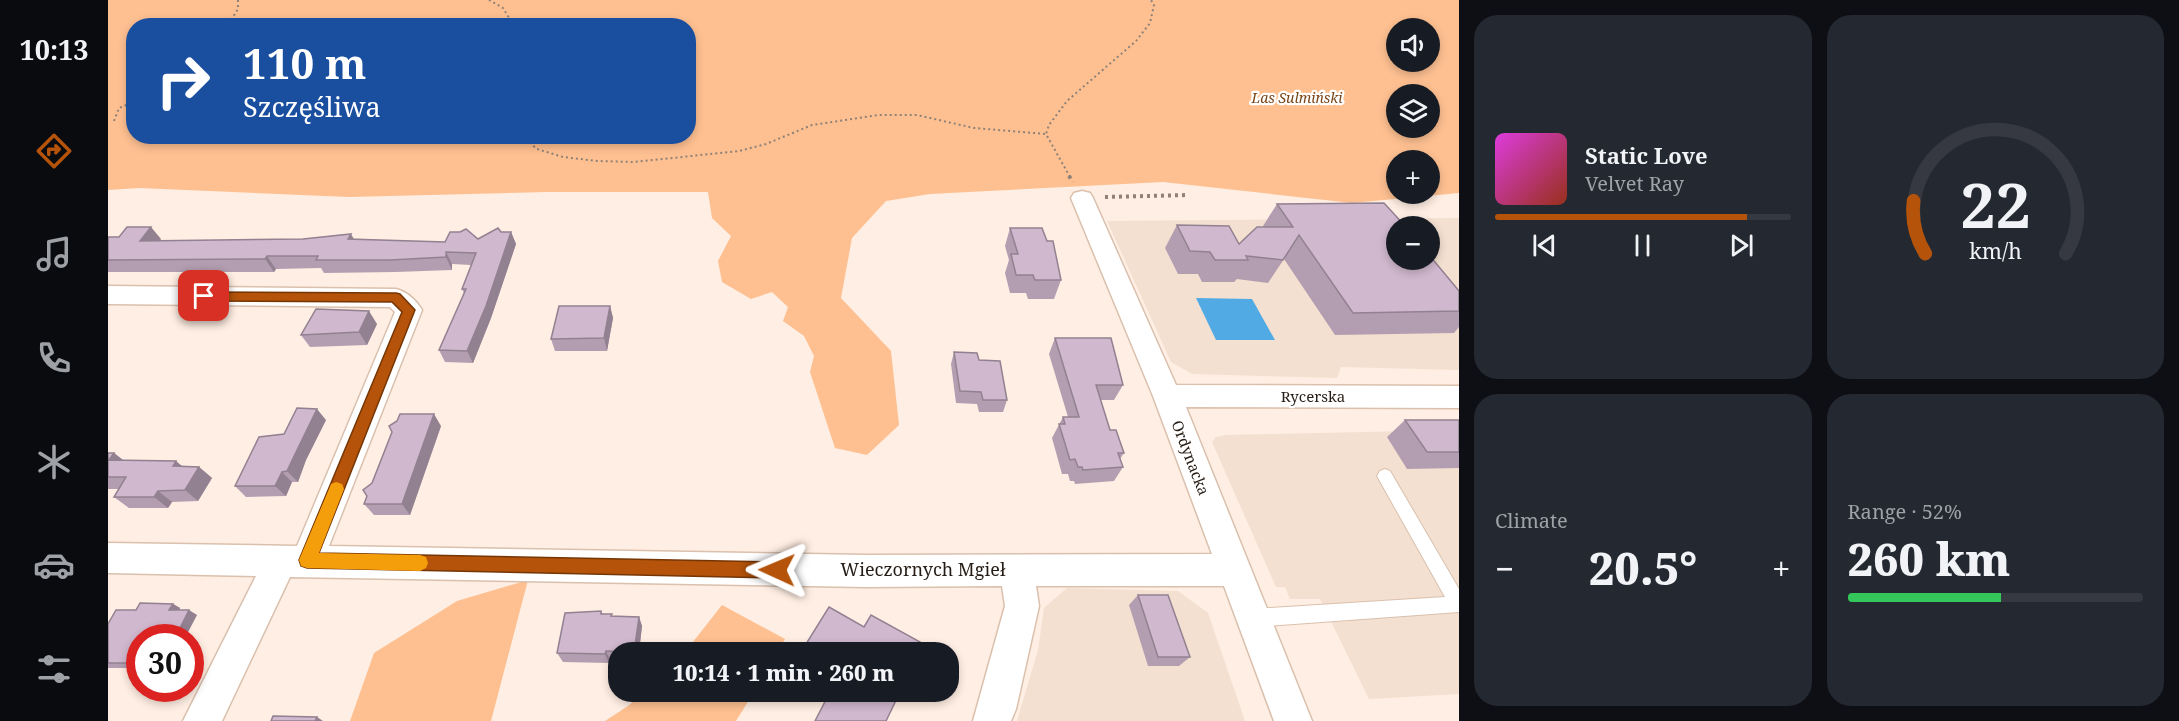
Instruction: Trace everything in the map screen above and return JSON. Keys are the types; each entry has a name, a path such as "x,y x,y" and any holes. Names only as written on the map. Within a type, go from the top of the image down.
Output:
{"street":[{"name":"Ordynacka","path":"1082,198 1167,396 1293,721"},
{"path":"108,295 396,298 409,310 294,560 202,721"},
{"name":"Rycerska","path":"1167,396 1459,397"},
{"name":"Wieczornych Mgieł","path":"108,558 689,569 1233,570"},
{"path":"992,721 997,709 1022,606 1016,570"}],"lane":[{"path":"1253,618 1459,604 1385,476"}],"path":[{"path":"232,18 238,9 238,0"},
{"path":"489,0 502,8 509,18"},
{"path":"1151,0 1154,5 1150,23 1136,41 1067,101 1049,125 1046,134 1082,198 1189,195"},
{"path":"114,121 119,108 126,105"},
{"path":"526,144 553,157 598,162 686,159 762,146 803,128 838,120 902,114 966,126 1046,134"}],"shaded area":[{"path":"1440,218 1459,218 1459,370 1341,367 1337,378 1192,374 1171,362 1107,221 1386,219 1386,270 1440,270"},
{"path":"1459,430 1459,694 1369,699 1320,599 1290,599 1285,587 1276,587 1212,442 1216,437 1226,435"},
{"path":"1067,588 1178,591 1208,613 1245,721 1017,721 1038,650 1044,608"}],"green space":[{"name":"Las Sulmiński","path":"108,0 1459,0 1459,193 1440,195 1440,150 1386,150 1386,200 1352,203 1163,182 930,194 886,201 852,238 841,298 891,351 899,425 867,455 835,448 810,372 814,356 804,336 783,321 788,307 772,292 751,299 722,282 718,261 731,236 712,218 708,192 546,192 349,197 139,188 108,190"},
{"path":"528,580 491,721 350,721 374,653 457,601"},
{"path":"722,605 785,639 783,642 693,642"},
{"path":"633,702 748,702 736,721 605,721"}],"water":[{"path":"1196,298 1252,299 1275,340 1216,340"}],"building":[{"path":"1384,203 1396,216 1386,216 1386,270 1440,270 1440,268 1459,291 1459,311 1353,313 1299,235 1283,260 1246,256 1248,260 1215,260 1210,252 1190,251 1177,225 1229,226 1239,244 1257,227 1293,227 1277,204"},
{"path":"127,227 151,227 140,241 303,239 351,234 348,239 445,242 450,232 460,232 466,229 478,239 498,228 501,232 511,232 486,306 467,351 439,350 466,289 462,289 476,253 446,252 446,257 390,260 316,260 318,256 267,256 265,259 108,260 108,237 119,237"},
{"path":"1010,228 1042,228 1047,241 1053,241 1061,280 1035,280 1033,275 1016,275 1011,254 1018,254"},
{"path":"559,306 610,306 604,338 551,339"},
{"path":"316,309 369,311 359,332 301,335"},
{"path":"1055,338 1111,338 1123,385 1096,385 1110,430 1116,430 1124,453 1118,453 1123,467 1083,470 1082,467 1078,467 1075,459 1070,460 1059,424 1065,424 1063,417 1079,417"},
{"path":"954,352 977,353 979,360 1000,361 1007,400 983,400 981,392 960,391"},
{"path":"297,408 317,409 287,471 282,472 275,486 235,486 259,437 284,434"},
{"path":"400,414 434,414 402,504 364,504 367,496 363,490 372,483 392,432 389,426 397,421"},
{"path":"1405,420 1459,420 1459,452 1427,452"},
{"path":"108,453 114,453 109,460 176,461 173,466 199,467 185,490 158,491 154,497 114,497 126,477 108,477"},
{"path":"1138,595 1168,595 1190,657 1158,657"},
{"path":"140,603 173,604 169,610 189,610 182,624 126,624 126,663 108,663 108,624 116,610 136,610"},
{"path":"829,607 864,627 871,615 920,642 807,642"},
{"path":"601,611 601,614 612,614 611,616 639,617 635,642 608,642 608,651 605,654 557,653 565,613"},
{"path":"825,702 895,702 886,721 815,721"},
{"path":"273,716 317,717 315,721 271,721"}],"slow traffic":[{"path":"336,489 307,560 420,563"}],"route":[{"path":"204,296 396,298 409,310 307,560 777,570"}]}
